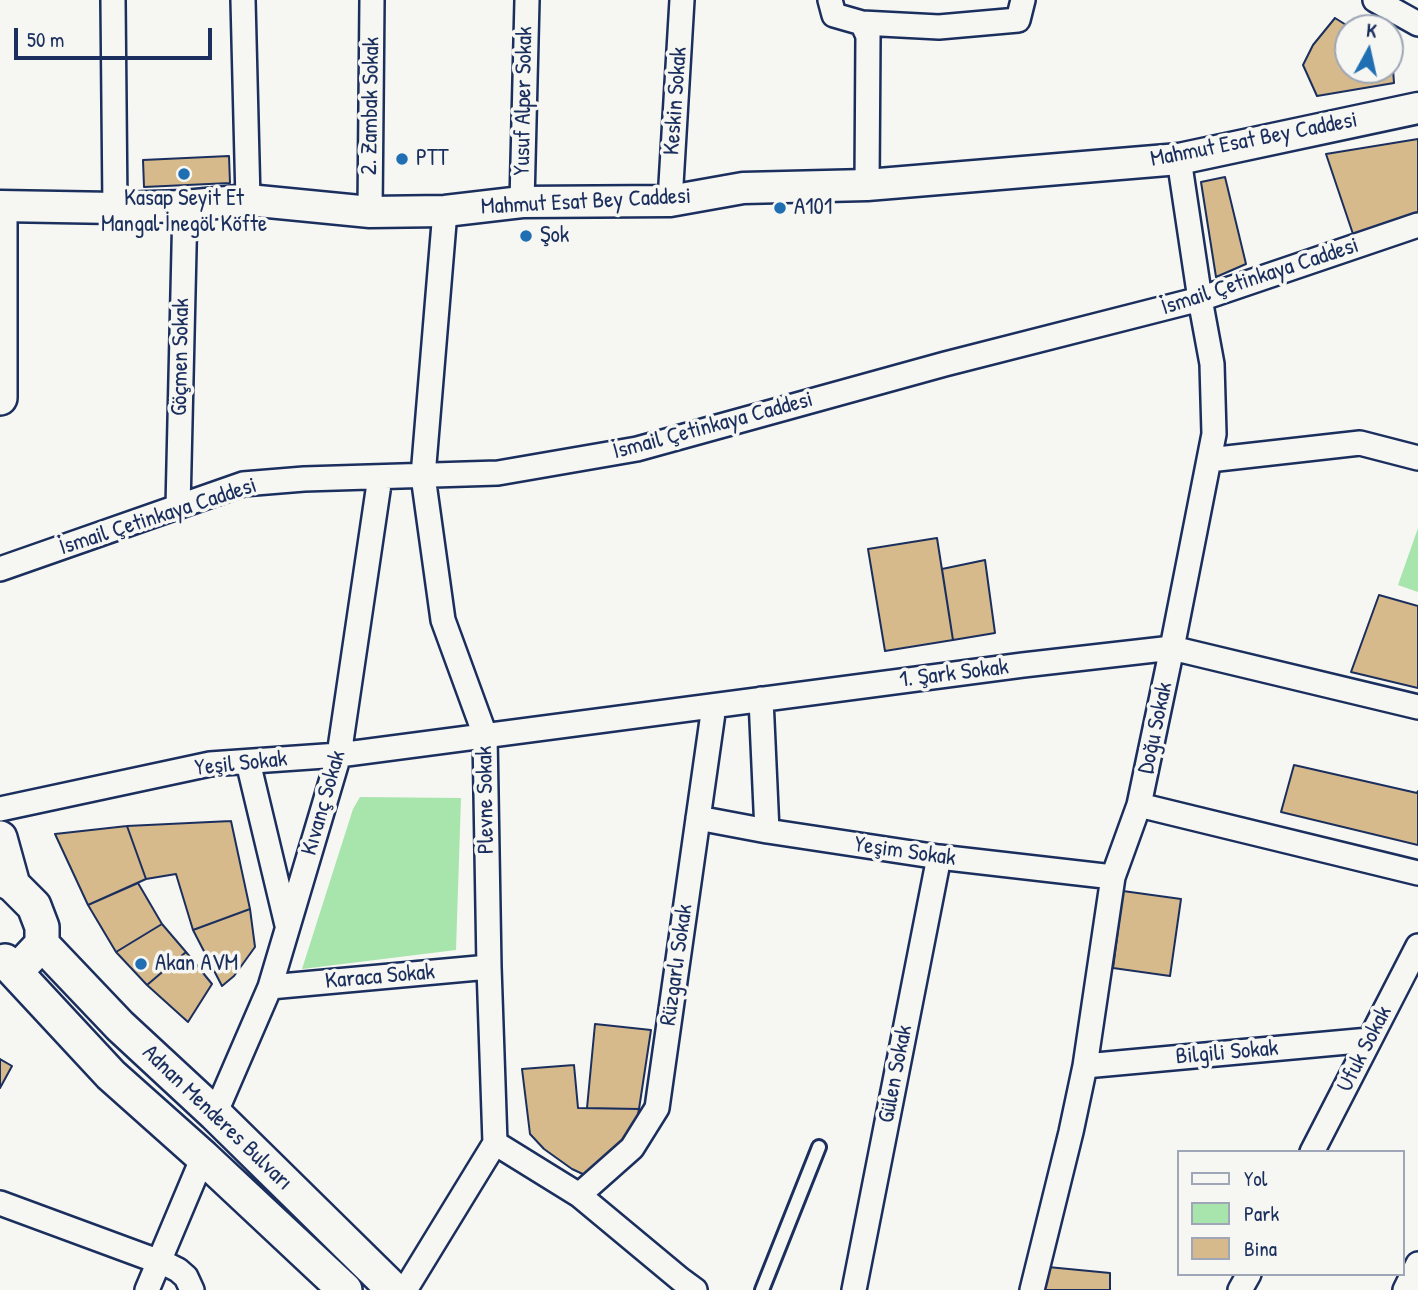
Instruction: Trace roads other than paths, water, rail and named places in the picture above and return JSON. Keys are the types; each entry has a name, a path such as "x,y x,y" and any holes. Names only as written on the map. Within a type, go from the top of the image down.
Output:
{"main road":[{"path":"0,212 0,398"},
{"path":"0,838 7,882 34,906 42,927 41,944 27,960 2,960"},
{"name":"Adnan Menderes Bulvarı","path":"41,944 120,1026 215,1114 394,1290"},
{"name":"Adnan Menderes Bulvarı","path":"2,960 111,1074 345,1290"}],"street":[{"path":"113,0 115,208"},
{"path":"243,0 248,200"},
{"name":"2. Zambak Sokak","path":"370,212 372,0"},
{"name":"Yusuf Alper Sokak","path":"522,202 527,0"},
{"name":"Keskin Sokak","path":"670,201 682,0"},
{"path":"830,0 834,15 862,23 939,27 1018,20 1023,0"},
{"path":"1374,0 1418,24"},
{"path":"862,23 868,36 867,184"},
{"name":"Mahmut Esat Bey Caddesi","path":"0,206 115,208 185,206 248,200 370,212 444,211 522,202 670,201 743,188 867,184 1179,159 1418,108"},
{"name":"Doğu Sokak","path":"1032,1290 1071,1132 1084,1066 1113,877 1139,805 1214,434 1212,364 1179,159"},
{"name":"Göçmen Sokak","path":"178,507 185,206"},
{"name":"Plevne Sokak","path":"444,211 422,476 443,620 485,735 495,1143"},
{"name":"İsmail Çetinkaya Caddesi","path":"0,569 243,484 304,479 498,473 637,449 945,364 1200,299 1418,225"},
{"path":"1209,460 1360,443 1418,458"},
{"name":"Kıvanç Sokak","path":"215,1114 270,987 340,755 380,477"},
{"name":"1. Şark Sokak","path":"485,735 1172,648 1418,707"},
{"path":"761,699 767,831"},
{"name":"Rüzgarlı Sokak","path":"579,1195 632,1148 657,1108 714,706"},
{"name":"Yeşil Sokak","path":"0,809 210,764 340,755 485,735"},
{"path":"248,762 288,927"},
{"path":"1139,805 1418,873"},
{"name":"Yeşim Sokak","path":"698,818 939,857 1113,877"},
{"name":"Gülen Sokak","path":"853,1290 939,857"},
{"name":"Ufuk Sokak","path":"1313,1150 1418,946"},
{"name":"Karaca Sokak","path":"270,987 489,967"},
{"name":"Bilgili Sokak","path":"1084,1066 1369,1040"},
{"path":"405,1290 495,1143 579,1195 695,1290"},
{"path":"147,1290 203,1157"},
{"path":"0,1203 160,1261 186,1277 192,1290"},
{"path":"1405,1290 1418,1264"}],"lane":[{"path":"762,1290 819,1147"}],"place":[{"name":"PTT","path":"402,159"},
{"name":"Kasap Seyit Et Mangal İnegöl Köfte","path":"184,174"},
{"name":"A101","path":"780,208"},
{"name":"Şok","path":"526,236"},
{"name":"Akan AVM","path":"141,964"}]}
